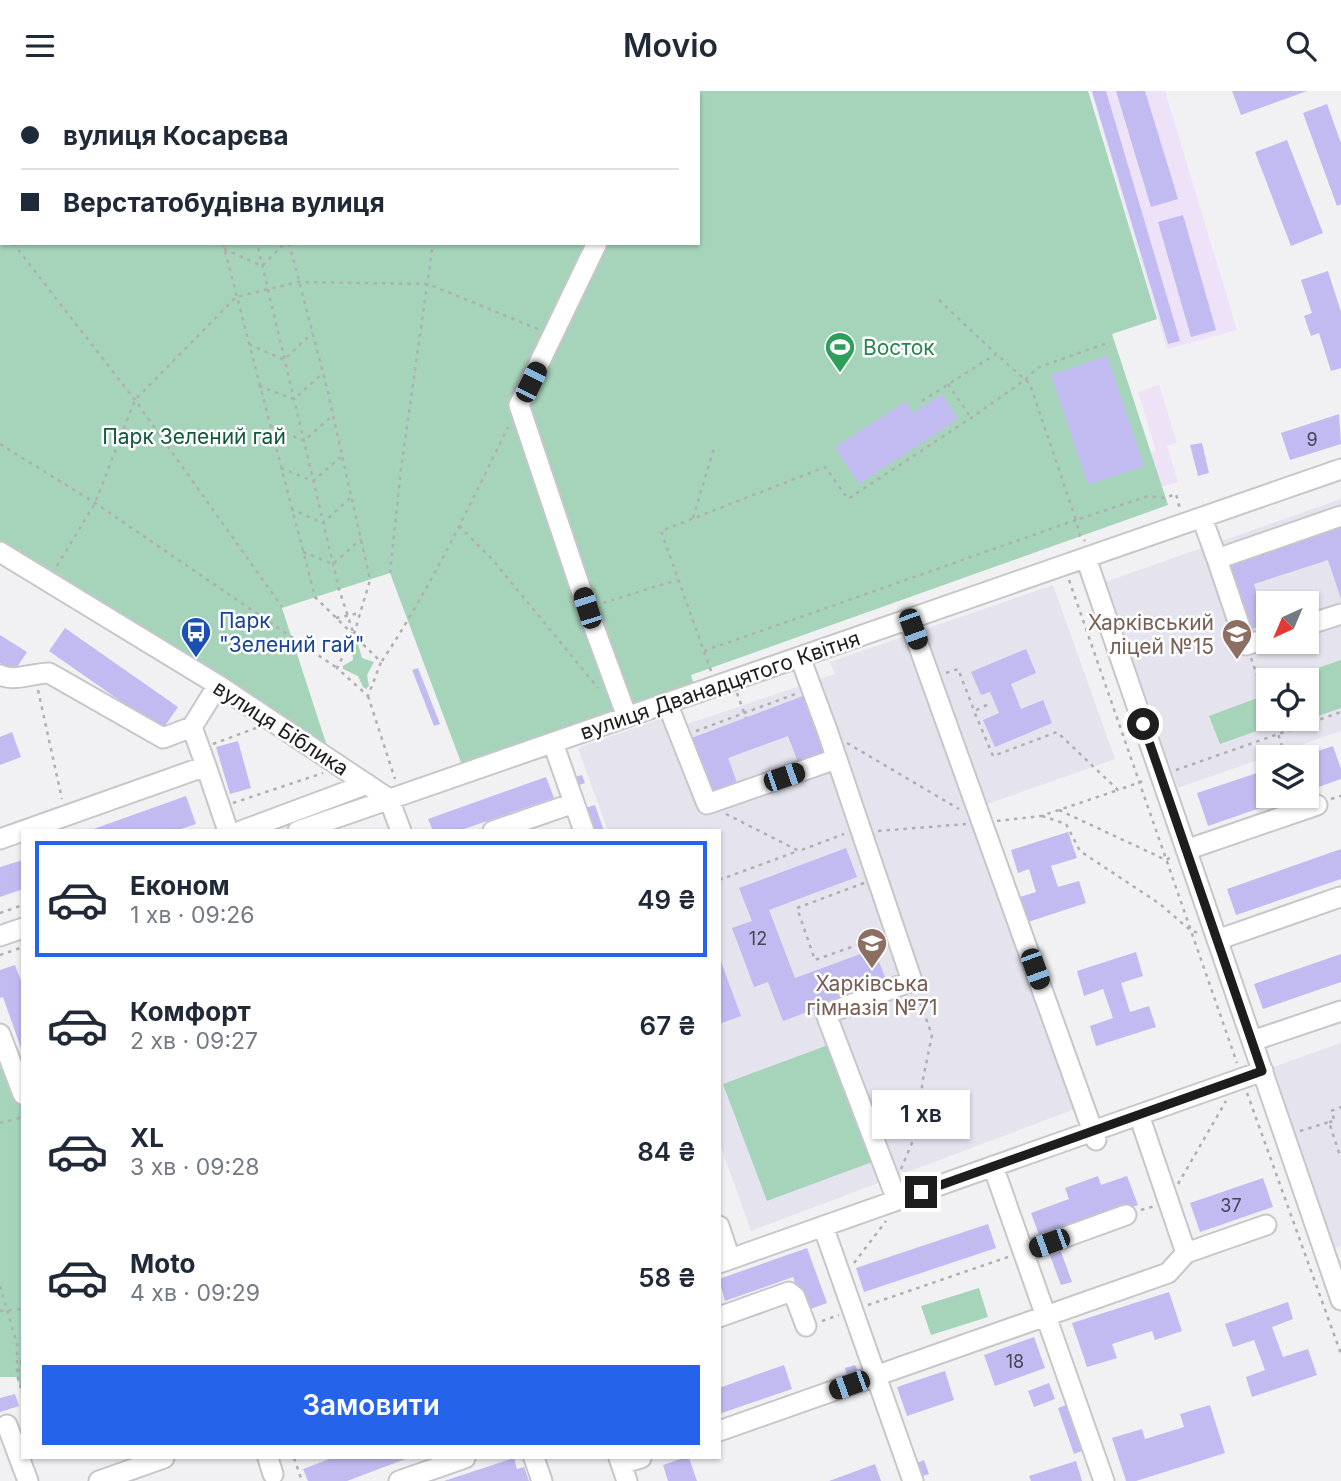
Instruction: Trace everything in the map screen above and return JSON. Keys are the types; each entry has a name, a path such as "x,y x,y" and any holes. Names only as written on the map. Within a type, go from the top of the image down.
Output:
{"street":[{"path":"596,245 519,405 587,608 627,717"},
{"name":"вулиця Дванадцятого Квітня","path":"303,829 393,792 553,743 909,619 1087,551 1202,518 1341,470"},
{"path":"1217,559 1341,516"},
{"path":"1202,518 1246,645 1256,642"},
{"path":"1087,551 1186,850 1341,1300"},
{"name":"вулиця Біблика","path":"0,552 218,685 367,784 393,792"},
{"path":"1320,621 1341,614"},
{"path":"909,619 1094,1135"},
{"path":"800,657 912,981 826,1014 894,1194"},
{"path":"0,675 15,678 49,673 163,738 192,727 218,685"},
{"path":"667,703 707,804 836,759"},
{"path":"192,727 227,829"},
{"path":"553,743 583,829"},
{"path":"29,829 66,816 204,757"},
{"path":"247,829 367,784"},
{"path":"393,792 401,829"},
{"path":"499,829 574,803"},
{"path":"1186,850 1308,808"},
{"path":"0,839 21,832"},
{"path":"1217,940 1340,897"},
{"path":"0,936 21,929"},
{"path":"1252,1041 1341,1011"},
{"path":"0,1034 21,1089"},
{"path":"721,1240 724,1261 823,1226 894,1194 1094,1135 1139,1115 1236,1086 1262,1071"},
{"path":"1139,1115 1186,1252"},
{"path":"993,1166 1104,1481"},
{"path":"1024,1252 1126,1215"},
{"path":"721,1430 1168,1273 1186,1252 1266,1225"},
{"path":"823,1226 913,1481"},
{"path":"721,1316 789,1293 795,1297 806,1326"},
{"path":"10,1423 21,1457"},
{"path":"22,1459 29,1481"},
{"path":"99,1481 161,1459"},
{"path":"399,1481 463,1459"},
{"path":"534,1459 542,1481"},
{"path":"623,1468 639,1459"}],"path":[{"path":"15,245 135,400 282,607"},
{"path":"223,245 315,597 381,662"},
{"path":"257,245 333,564 354,635"},
{"path":"262,266 285,245"},
{"path":"288,245 323,373 370,580 354,635 337,668"},
{"path":"390,573 401,469 433,245"},
{"path":"224,249 262,266"},
{"path":"53,572 95,503 135,400 236,297 298,282 428,284 554,335"},
{"path":"939,300 1030,384 1087,551"},
{"path":"284,360 312,333"},
{"path":"248,343 284,360"},
{"path":"712,674 661,531 825,467 848,499 971,418 1025,380 1037,368 1107,343"},
{"path":"922,401 996,354"},
{"path":"294,399 323,373"},
{"path":"948,384 971,418"},
{"path":"259,386 294,399"},
{"path":"368,696 381,662 408,621 519,405"},
{"path":"304,442 332,415"},
{"path":"270,426 304,442"},
{"path":"0,444 95,503 337,668 368,696 393,792"},
{"path":"693,518 715,445"},
{"path":"313,481 342,456"},
{"path":"281,468 313,481"},
{"path":"704,651 1148,496 1165,498 1176,494 1181,513"},
{"path":"323,523 351,497"},
{"path":"291,509 323,523"},
{"path":"459,526 492,559 605,697"},
{"path":"333,564 361,539"},
{"path":"303,552 333,564"},
{"path":"1068,577 1190,930 1236,1086 1341,1354"},
{"path":"587,608 678,580"},
{"path":"336,618 360,613"},
{"path":"1246,645 1256,673"},
{"path":"35,673 66,816"},
{"path":"680,737 811,689"},
{"path":"736,690 746,718"},
{"path":"987,705 974,711 993,756 1057,732 1118,790 1341,712"},
{"path":"204,757 264,725"},
{"path":"225,806 332,770"},
{"path":"707,804 799,851"},
{"path":"1059,810 1166,860"},
{"path":"1041,816 1066,824 1080,851 1160,904 1190,930 1217,940"},
{"path":"721,879 850,832 983,823"},
{"path":"1166,860 1186,850"},
{"path":"877,878 797,908 815,960 895,932"},
{"path":"0,913 21,906"},
{"path":"0,955 21,948"},
{"path":"853,1264 895,1210 894,1194 922,1119 922,1084 932,1035 912,981"},
{"path":"1126,1215 1168,1202 1236,1086"},
{"path":"1295,1132 1335,1121 1331,1111 1341,1107"},
{"path":"0,1123 21,1118"},
{"path":"1329,1122 1340,1156"},
{"path":"862,1307 1024,1252"},
{"path":"0,1286 17,1345 17,1375 21,1388"},
{"path":"0,1311 21,1309"},
{"path":"806,1326 850,1312"},
{"path":"17,1375 21,1362"},
{"path":"293,1459 302,1481"}],"shaded area":[{"path":"1091,91 1165,91 1237,330 1167,349"},
{"path":"1159,385 1177,443 1167,446 1178,482 1161,487 1151,453 1156,451 1138,392"},
{"name":"Харківський ліцей №15","path":"1341,499 1341,731 1301,745 1256,745 1256,761 1178,788 1105,582"},
{"name":"Харківська гімназія №71","path":"1053,585 1115,759 968,811 1075,1109 751,1231 721,1148 721,829 607,829 578,748 671,715 676,728 835,674 830,662"},
{"path":"1341,1043 1341,1246 1335,1248 1273,1067"}],"green space":[{"name":"Парк Зелений гай","path":"700,91 1088,91 1157,319 1112,334 1168,505 691,675 697,694 465,773 390,573 282,608 328,749 0,544 0,245 700,245"},
{"path":"354,642 358,644 362,658 374,662 367,675 369,686 366,689 358,676 343,669 343,666 353,660"},
{"path":"1341,660 1341,708 1319,716 1319,668"},
{"path":"1256,698 1257,731 1220,744 1209,716"},
{"path":"828,1045 872,1162 767,1201 723,1084"},
{"path":"0,1068 14,1071 21,1089 21,1389 17,1377 0,1377"},
{"path":"979,1288 988,1317 931,1335 921,1306"}],"building":[{"path":"1092,91 1106,91 1180,341 1168,344"},
{"path":"1116,91 1145,91 1178,199 1151,207"},
{"path":"1232,91 1307,91 1241,115"},
{"path":"1327,104 1341,143 1341,204 1337,206 1303,113"},
{"path":"1287,140 1323,233 1291,246 1255,152"},
{"path":"1183,215 1216,330 1191,337 1158,222"},
{"path":"1328,271 1341,312 1341,368 1331,371 1319,333 1311,336 1304,316 1312,313 1301,280"},
{"path":"1107,356 1144,466 1088,485 1051,375"},
{"path":"942,394 958,419 859,484 835,447 906,401 913,413"},
{"path":"1339,414 1341,444 1290,460 1281,433"},
{"path":"1202,443 1209,473 1198,476 1190,445"},
{"path":"1341,522 1341,599 1328,560 1254,584 1256,628 1243,632 1220,562"},
{"path":"65,628 178,707 162,730 49,651"},
{"path":"0,635 27,652 14,672 0,663"},
{"path":"1026,649 1036,673 1011,684 1021,709 1043,700 1052,723 995,747 983,720 999,713 990,692 981,695 971,672"},
{"path":"418,668 440,724 434,726 412,670"},
{"path":"803,696 826,755 799,765 788,736 728,758 738,785 711,796 689,739"},
{"path":"12,732 21,757 0,765 0,737"},
{"path":"238,741 251,788 230,794 216,747"},
{"path":"1333,746 1341,769 1341,779 1319,787 1319,751"},
{"path":"1256,773 1256,808 1260,808 1208,826 1197,793"},
{"path":"582,775 585,783 574,787 571,778"},
{"path":"546,777 554,798 464,829 432,829 428,819"},
{"path":"186,796 196,824 181,829 94,829"},
{"path":"595,805 603,829 588,829 581,809"},
{"path":"1068,832 1077,858 1051,866 1058,887 1079,881 1086,903 1028,922 1020,897 1036,892 1029,869 1018,873 1011,850"},
{"path":"846,848 857,877 769,910 795,978 874,949 887,982 783,1021 768,982 754,987 732,928 752,921 739,888"},
{"path":"1341,849 1341,879 1236,915 1227,889"},
{"path":"21,861 21,890 0,897 0,867"},
{"path":"1136,952 1143,976 1121,983 1130,1012 1149,1006 1156,1027 1096,1046 1090,1026 1113,1018 1103,989 1084,996 1077,971"},
{"path":"1341,954 1341,982 1263,1009 1254,984"},
{"path":"721,961 741,1016 721,1023"},
{"path":"15,965 21,981 21,1048 3,997 0,998 0,970"},
{"path":"1098,1176 1101,1185 1127,1176 1138,1205 1041,1240 1031,1213 1069,1199 1065,1188"},
{"path":"1263,1178 1273,1207 1200,1232 1190,1203"},
{"path":"988,1224 996,1248 864,1292 856,1268"},
{"path":"807,1248 827,1303 805,1311 793,1277 725,1301 721,1278"},
{"path":"1060,1249 1072,1282 1061,1285 1049,1253"},
{"path":"1169,1292 1182,1331 1155,1340 1152,1331 1112,1344 1117,1358 1087,1367 1072,1323"},
{"path":"1288,1302 1293,1319 1272,1327 1283,1357 1308,1349 1317,1375 1252,1397 1246,1377 1265,1370 1254,1340 1233,1347 1225,1324"},
{"path":"1034,1337 1045,1368 995,1386 984,1355"},
{"path":"784,1365 792,1389 721,1413 721,1387"},
{"path":"855,1365 858,1372 847,1376 845,1368"},
{"path":"945,1371 954,1400 907,1416 897,1387"},
{"path":"1049,1383 1055,1399 1034,1407 1028,1391"},
{"path":"15,1394 19,1406 0,1412 0,1398"},
{"path":"1066,1405 1082,1451 1074,1454 1058,1408"},
{"path":"1210,1405 1225,1453 1136,1481 1126,1481 1112,1438 1142,1429 1145,1439 1184,1427 1180,1414"},
{"path":"329,1459 405,1459 347,1481 308,1481 303,1469"},
{"path":"514,1459 517,1469 524,1467 529,1481 444,1481"},
{"path":"689,1459 697,1481 668,1481 663,1465"},
{"path":"924,1460 929,1474 919,1477 914,1464"},
{"path":"1076,1461 1082,1481 1031,1481 1029,1476"},
{"path":"875,1464 881,1481 829,1481"}],"place":[{"name":"Восток","path":"840,374"},
{"name":"Парк \"Зелений гай\"","path":"196,659"},
{"name":"Харківський ліцей №15","path":"1237,661"},
{"name":"Харківська гімназія №71","path":"872,970"}],"route":[{"path":"921,1192 1262,1071 1143,724"}]}
